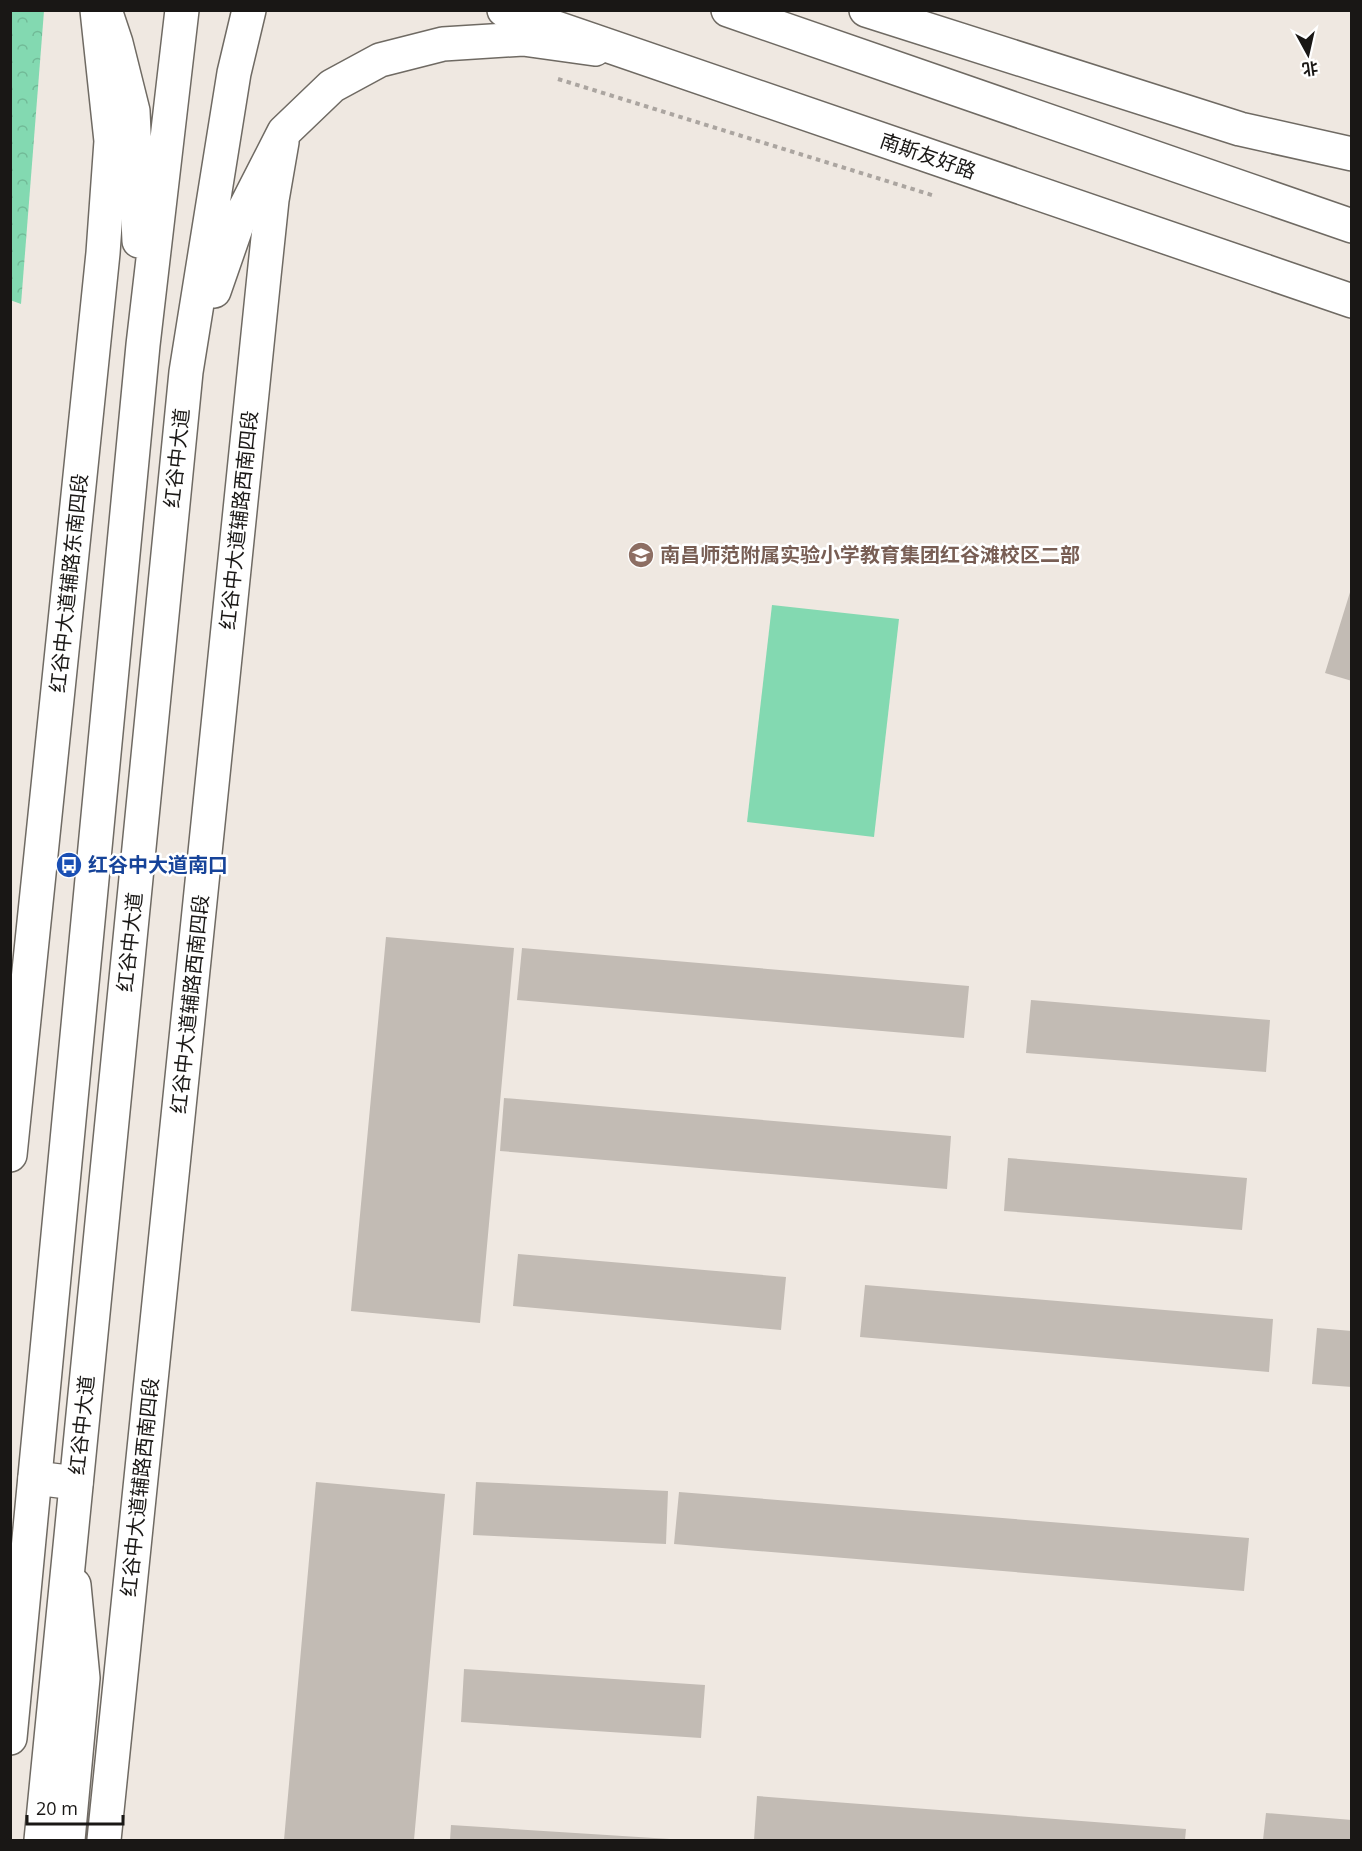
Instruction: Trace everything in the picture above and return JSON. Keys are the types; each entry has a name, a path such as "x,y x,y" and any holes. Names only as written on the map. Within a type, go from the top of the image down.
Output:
{"main road":[{"name":"红谷中大道辅路东南四段","path":"10,1155 103,253 111,141 98,10"},
{"path":"105,10 133,111 143,345"},
{"name":"红谷中大道","path":"10,1738 143,345 182,10"},
{"name":"红谷中大道","path":"41,1840 186,372 234,72 249,10"},
{"name":"南斯友好路","path":"504,10 1352,302"},
{"path":"728,10 1352,226"},
{"path":"866,10 1240,129 1352,154"},
{"path":"186,372 238,222 284,132 332,86 380,60 443,44 523,39 634,55"},
{"name":"红谷中大道辅路西南四段","path":"104,1840 272,200 284,132"},
{"path":"35,1478 76,1483"},
{"path":"68,1840 82,1677 70,1540"}],"path":[{"path":"557,79 946,199"}],"green space":[{"path":"10,11 44,11 21,304 10,300"},
{"path":"772,605 899,619 874,837 747,822"}],"building":[{"path":"1352,589 1352,681 1325,673"},
{"path":"386,937 514,948 480,1323 351,1311"},
{"path":"522,948 969,986 964,1038 517,1000"},
{"path":"1031,1000 1270,1020 1266,1072 1026,1053"},
{"path":"504,1098 951,1136 947,1189 500,1151"},
{"path":"1008,1158 1247,1178 1242,1230 1004,1211"},
{"path":"518,1254 786,1277 781,1330 513,1306"},
{"path":"865,1285 1273,1319 1269,1372 860,1337"},
{"path":"1317,1328 1352,1331 1352,1387 1312,1384"},
{"path":"316,1482 445,1494 414,1840 284,1840"},
{"path":"476,1482 668,1491 666,1544 473,1535"},
{"path":"679,1492 1249,1538 1244,1591 674,1544"},
{"path":"464,1669 705,1685 701,1738 461,1722"},
{"path":"757,1796 1186,1829 1185,1840 754,1840"},
{"path":"1266,1813 1352,1820 1352,1840 1263,1840"},
{"path":"451,1825 670,1839 670,1840 450,1840"}],"place":[{"name":"南昌师范附属实验小学教育集团红谷滩校区二部","path":"641,555"},
{"name":"红谷中大道南口","path":"69,865"}]}
